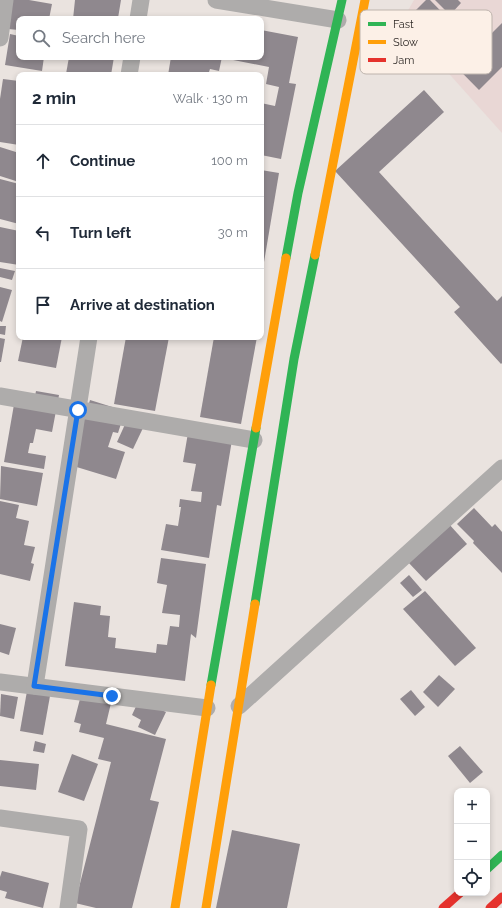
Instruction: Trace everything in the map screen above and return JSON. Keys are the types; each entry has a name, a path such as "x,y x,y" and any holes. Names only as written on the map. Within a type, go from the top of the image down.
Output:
{"main road":[{"path":"175,908 206,708 298,193 342,0"},
{"path":"363,10 365,0"},
{"path":"206,908 294,359 360,25"},
{"path":"490,866 502,855"},
{"path":"443,908 457,896"},
{"path":"490,908 502,897"}],"street":[{"path":"0,38 5,0"},
{"path":"138,16 141,0"},
{"path":"216,0 338,20"},
{"path":"130,72 132,60"},
{"path":"34,686 89,340"},
{"path":"0,396 254,440"},
{"path":"239,706 499,476"},
{"path":"0,682 206,708"},
{"path":"0,818 79,829 68,908"}],"shaded area":[{"path":"414,0 502,0 502,133 449,74 492,74 492,10 408,10"}],"building":[{"path":"13,0 29,0 52,4 50,16 16,16 16,30 8,29"},
{"path":"75,0 121,0 118,16 73,16"},
{"path":"426,0 430,0 440,10 416,10"},
{"path":"435,0 458,0 461,3 455,10 445,10"},
{"path":"502,23 502,67 479,90 463,74 492,74 492,33"},
{"path":"264,31 298,37 289,83 296,84 281,159 264,156 264,104 275,106 279,87 266,84 269,67 233,60 264,60"},
{"path":"10,34 16,35 16,60 44,60 42,71 5,65"},
{"path":"68,60 114,60 112,72 66,72"},
{"path":"170,60 221,60 219,71 210,69 209,72 168,72"},
{"path":"3,79 16,81 16,145 0,142 0,99"},
{"path":"424,90 444,112 379,172 497,301 502,296 501,364 454,312 460,307 335,171"},
{"path":"0,147 16,152 16,181 0,176"},
{"path":"264,170 279,173 264,262"},
{"path":"0,179 16,183 16,223 0,219"},
{"path":"0,227 16,230 16,265 0,262"},
{"path":"0,268 15,271 12,280 0,277"},
{"path":"0,287 12,290 2,322 0,321"},
{"path":"0,326 6,326 5,335 0,334"},
{"path":"0,338 5,339 1,362 0,362"},
{"path":"22,340 61,340 56,368 18,361"},
{"path":"125,340 168,340 155,411 114,404"},
{"path":"213,340 256,340 241,424 200,417"},
{"path":"36,391 59,395 52,432 36,429 33,443 30,443 28,453 46,456 44,469 4,462 16,393 35,396"},
{"path":"90,400 125,411 118,433 113,432 108,447 125,452 116,479 70,465"},
{"path":"127,420 143,428 133,449 117,442"},
{"path":"188,433 232,440 221,506 217,505 209,558 161,550 166,524 178,526 181,507 179,507 180,499 201,502 202,492 191,491 196,464 183,462"},
{"path":"1,466 43,473 37,506 0,499"},
{"path":"0,501 19,505 16,518 29,521 24,545 35,547 31,563 34,564 30,581 0,574"},
{"path":"474,508 492,527 495,524 502,532 502,573 457,524"},
{"path":"448,523 467,544 426,581 407,561"},
{"path":"161,558 206,564 196,638 191,634 185,681 65,666 74,602 101,606 100,615 110,616 108,637 116,638 115,648 156,653 157,644 167,645 170,626 179,627 180,615 162,613 167,585 157,583"},
{"path":"409,575 422,590 413,597 400,583"},
{"path":"425,591 476,648 455,666 403,609"},
{"path":"0,624 16,628 9,655 0,652"},
{"path":"439,675 455,689 438,707 423,692"},
{"path":"411,690 425,707 415,716 400,699"},
{"path":"27,691 50,696 43,735 20,731"},
{"path":"1,694 18,697 14,719 0,716"},
{"path":"81,695 111,703 106,724 166,739 150,800 159,802 132,908 96,908 75,903 111,762 98,759 104,738 79,732 81,724 74,722"},
{"path":"139,700 166,712 155,735 138,727 141,720 132,715"},
{"path":"35,741 46,744 44,753 33,751"},
{"path":"460,746 483,772 470,783 448,756"},
{"path":"72,754 98,764 84,801 58,792"},
{"path":"0,760 39,764 36,790 0,786"},
{"path":"232,830 300,844 287,908 216,908"},
{"path":"2,871 49,883 43,908 5,898 7,892 0,890 0,877"}],"traffic: fast":[{"path":"286,258 298,193 342,0"},
{"path":"255,604 294,359 315,255"},
{"path":"211,685 256,428"},
{"path":"490,866 502,855"}],"traffic: slow":[{"path":"363,10 365,0"},
{"path":"315,255 360,26"},
{"path":"256,428 286,258"},
{"path":"206,908 255,604"},
{"path":"175,908 211,685"}],"traffic: jam":[{"path":"443,908 457,896"},
{"path":"490,908 502,897"}],"route":[{"path":"78,410 34,686 112,696"}]}
